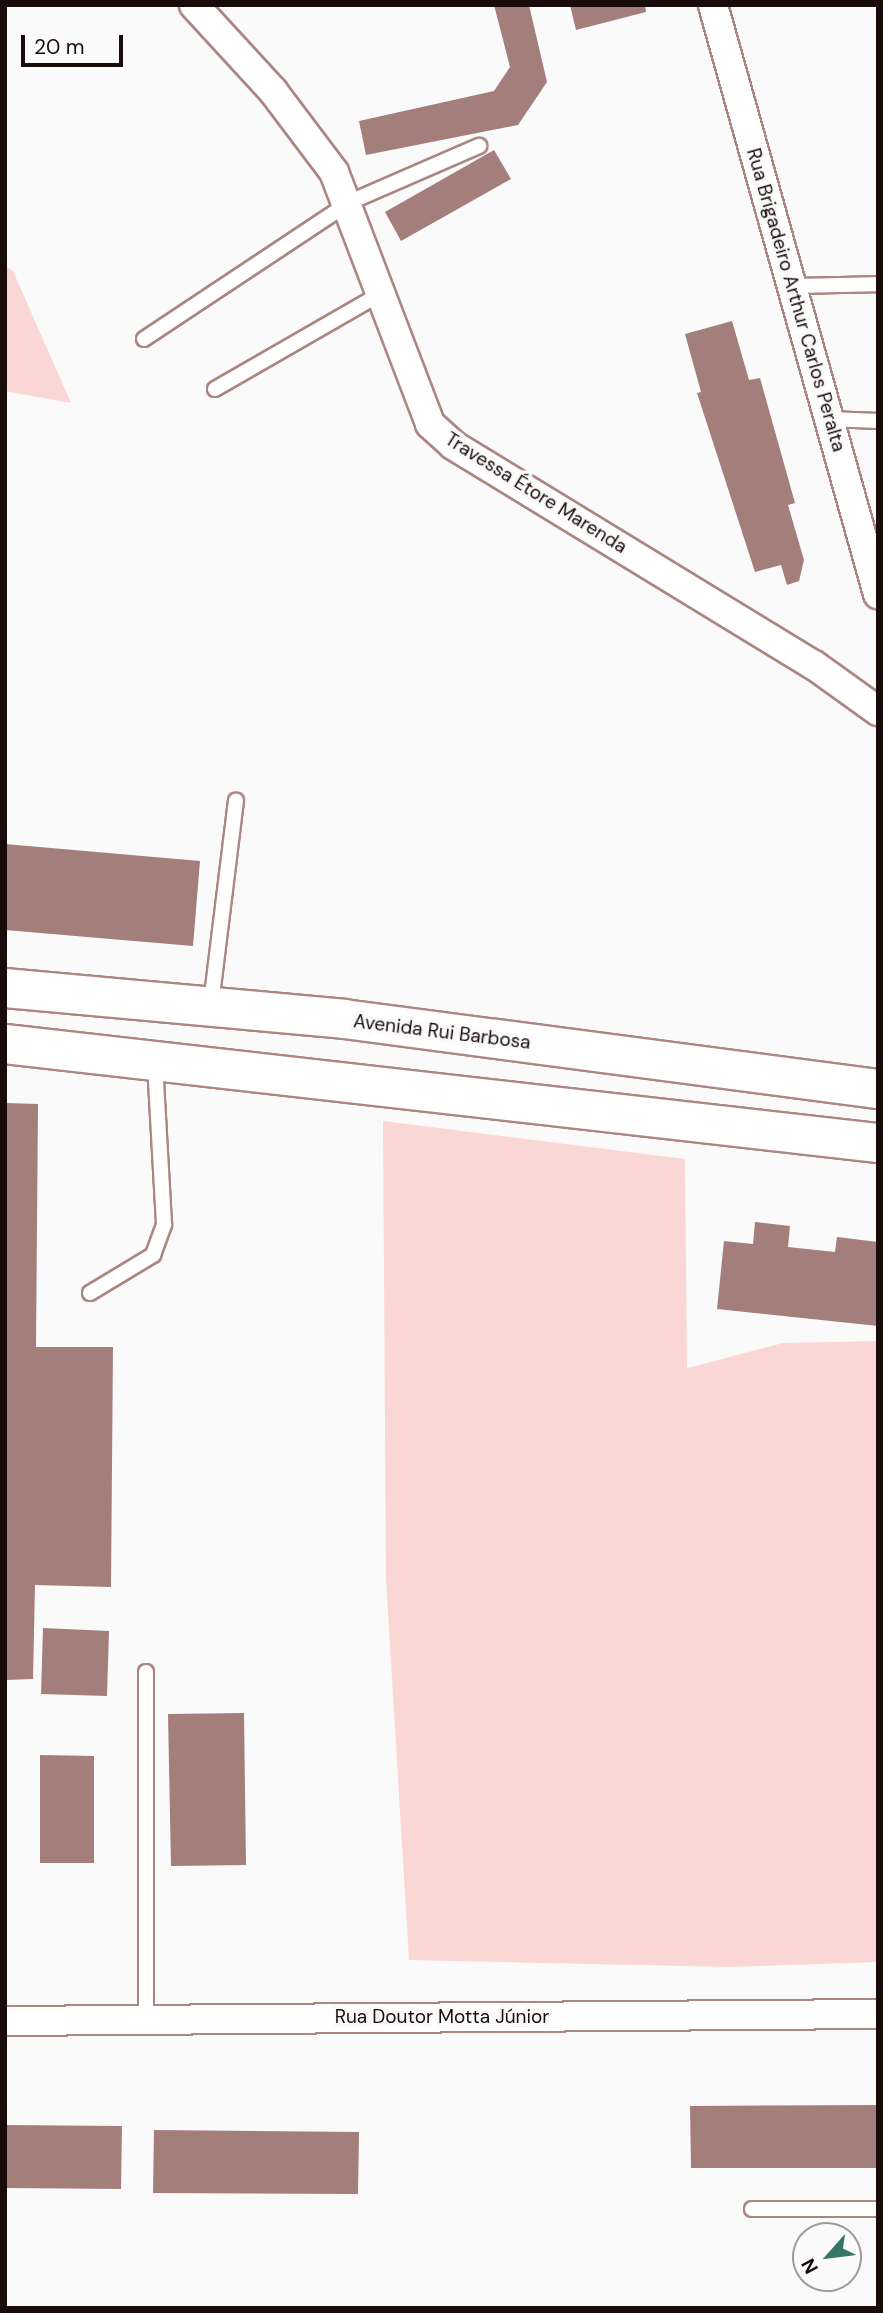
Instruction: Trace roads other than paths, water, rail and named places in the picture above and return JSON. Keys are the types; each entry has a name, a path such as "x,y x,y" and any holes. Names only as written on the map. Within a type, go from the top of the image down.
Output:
{"main road":[{"name":"Avenida Rui Barbosa","path":"5,988 211,1004 878,1089"},
{"path":"5,1044 155,1057 878,1143"}],"street":[{"name":"Travessa Étore Marenda","path":"194,5 302,127 350,202 417,399 430,424 453,445 814,665 878,711"},
{"name":"Rua Brigadeiro Arthur Carlos Peralta","path":"713,5 878,594"},
{"name":"Rua Doutor Motta Júnior","path":"5,2021 878,2014"}],"lane":[{"path":"144,339 350,202 479,146"},
{"path":"792,286 878,284"},
{"path":"215,389 382,293"},
{"path":"829,419 878,421"},
{"path":"211,1004 236,801"},
{"path":"90,1293 153,1255 164,1224 155,1057"},
{"path":"146,1672 146,2020"},
{"path":"752,2209 878,2209"}]}
